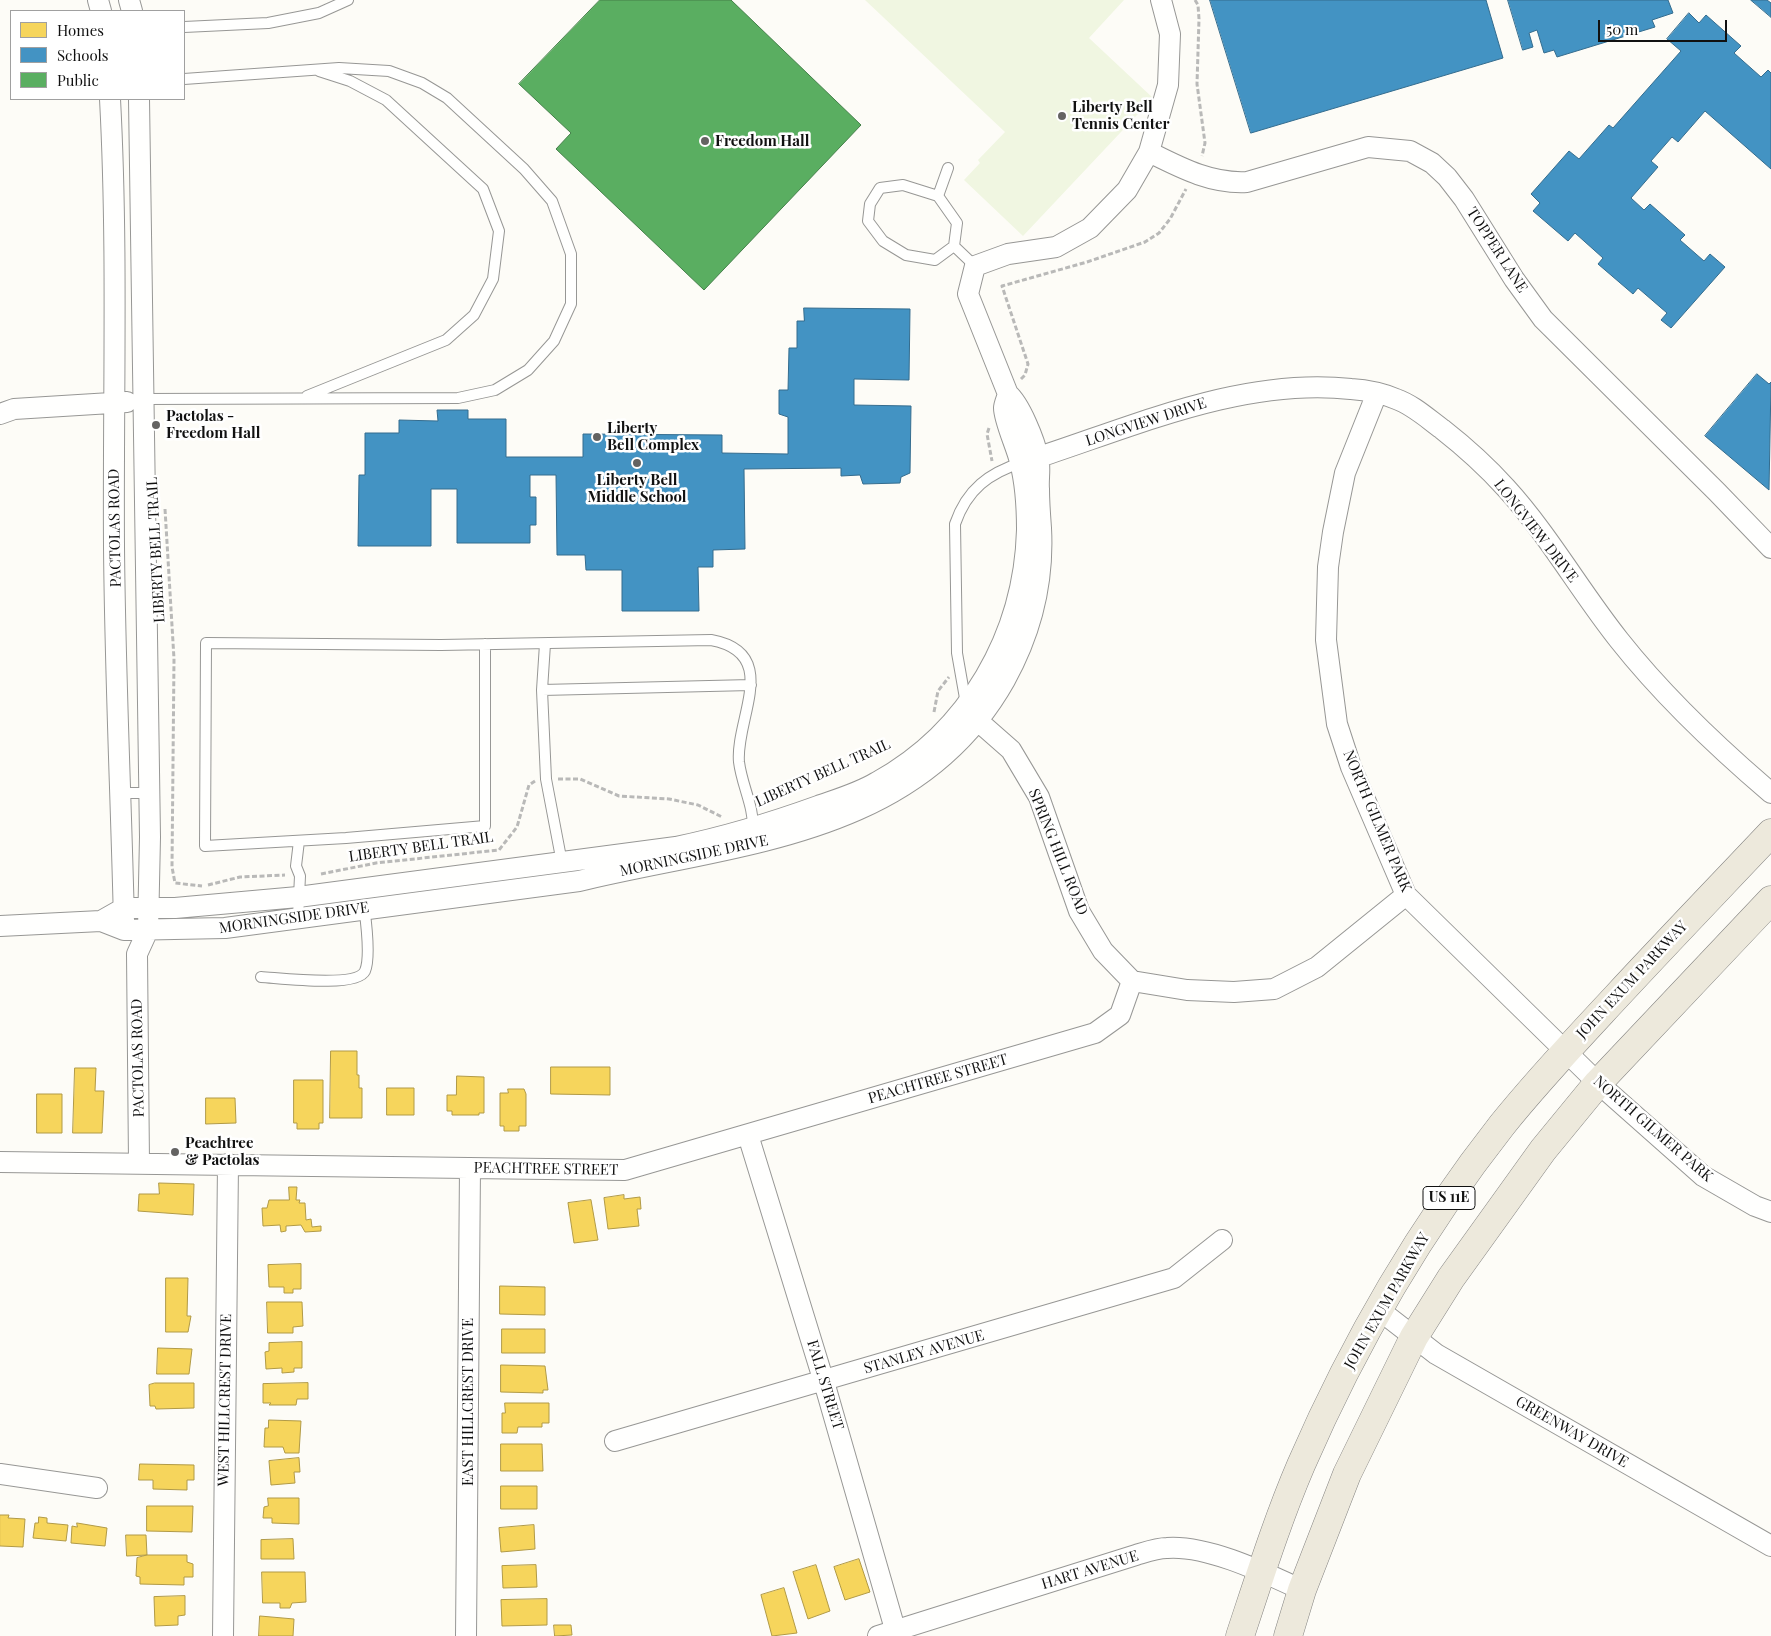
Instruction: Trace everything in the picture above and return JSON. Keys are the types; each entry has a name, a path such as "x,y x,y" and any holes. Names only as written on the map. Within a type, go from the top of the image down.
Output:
{"main road":[{"name":"JOHN EXUM PARKWAY","path":"1240,1636 1300,1466 1334,1393 1378,1310 1446,1201 1503,1124 1566,1050 1771,834"},
{"name":"US 11E","path":"1288,1636 1302,1590 1346,1474 1414,1337 1491,1220 1543,1150 1598,1083 1771,900"}],"street":[{"path":"1030,460 1016,400 1008,394 968,294 975,266 1008,254 1056,247 1090,228 1127,190 1150,152 1168,85 1170,34 1161,0"},
{"name":"PACTOLAS ROAD","path":"110,100 114,183 114,539 119,793 123,838 124,930 137,954"},
{"name":"PACTOLAS ROAD","path":"139,100 150,793 148,930 137,954 139,1163"},
{"name":"TOPPER LANE","path":"1150,152 1211,180 1229,183 1247,182 1368,147 1410,151 1432,163 1447,177 1464,199 1514,279 1542,319 1771,548"},
{"name":"LONGVIEW DRIVE","path":"1030,460 1194,404 1232,397 1319,387 1377,393 1397,399 1418,411 1458,442 1507,489 1618,639 1652,680 1732,760 1771,793"},
{"name":"NORTH GILMER PARK","path":"1377,393 1345,473 1328,567 1326,640 1337,724 1351,767 1406,895 1598,1083 1703,1176 1755,1206 1771,1212"},
{"path":"0,414 14,409 115,403 144,399"},
{"name":"MORNINGSIDE DRIVE","path":"0,926 102,921 124,930 224,928 298,917 364,899 560,861 676,847 754,829 812,828 884,798 930,768 972,713 996,695 1018,653 1039,589 1042,551 1030,460"},
{"name":"SPRING HILL ROAD","path":"972,713 1011,750 1030,781 1039,797 1079,911 1103,951 1132,981"},
{"name":"MORNINGSIDE DRIVE","path":"102,921 124,908 224,905 298,897 364,899 579,880 628,869 754,829"},
{"path":"1132,981 1186,990 1234,992 1274,989 1317,967 1406,895"},
{"name":"PEACHTREE STREET","path":"0,1162 626,1170 1095,1033 1120,1015 1132,981"},
{"name":"FALL STREET","path":"748,1135 824,1382 890,1634"},
{"name":"WEST HILLCREST DRIVE","path":"223,1636 228,1164"},
{"name":"EAST HILLCREST DRIVE","path":"466,1636 470,1168"},
{"name":"STANLEY AVENUE","path":"615,1441 824,1382 1174,1278 1222,1240"},
{"name":"GREENWAY DRIVE","path":"1378,1310 1436,1354 1771,1546"},
{"path":"0,1474 97,1488"},
{"name":"HART AVENUE","path":"890,1634 1136,1555 1166,1548 1195,1550 1262,1572 1302,1590"}],"lane":[{"path":"185,28 268,23 319,13 348,0"},
{"path":"144,399 458,398 495,390 528,370 554,341 571,304 571,254 552,201 524,169 447,98 422,83 389,71 339,68 185,79"},
{"path":"302,398 446,340 474,315 493,279 499,230 483,189 386,100 350,81 314,69"},
{"path":"938,196 948,168"},
{"path":"903,185 938,196 957,223 954,246 935,260 906,255 883,241 868,221 870,204 880,188 903,185"},
{"path":"954,246 975,266"},
{"path":"972,713 957,652 955,524 961,506 974,489 998,471 1030,460"},
{"path":"485,644 485,826 298,841 205,846 206,643 545,644 711,640 726,643 736,650 750,668 751,685 739,761 754,829"},
{"path":"545,644 542,690 546,778 560,861 579,880"},
{"path":"542,690 751,685"},
{"path":"119,793 150,793"},
{"path":"298,841 296,866 300,876 298,917"},
{"path":"261,977 345,981 359,978 364,973 368,963 364,899"}],"path":[{"path":"1008,394 1025,375 1028,364 1002,286 1087,262 1145,242 1159,233 1170,219 1202,160 1205,143 1197,84 1199,20 1198,5 1195,0"},
{"path":"989,426 987,434 992,461 998,471"},
{"name":"LIBERTY BELL TRAIL","path":"165,504 174,659 172,867 175,883 204,886 240,877 310,876 376,863 499,850 517,827 529,785 546,778 580,780 619,796 669,798 698,805 754,829"},
{"path":"934,716 938,691 944,681 960,667"}],"green space":[{"name":"Liberty Bell Tennis Center","path":"865,0 1124,0 1089,38 1153,98 1023,236 964,180 980,163 978,160 1005,132"}],"building: Homes":[{"path":"331,1051 357,1051 357,1075 359,1075 359,1088 362,1088 362,1118 330,1118"},
{"path":"551,1067 610,1067 610,1095 551,1094"},
{"path":"75,1068 96,1068 95,1091 104,1091 102,1133 73,1133"},
{"path":"457,1076 484,1077 484,1113 479,1113 479,1115 452,1115 452,1111 447,1111 447,1095 456,1095"},
{"path":"294,1080 323,1080 323,1123 319,1123 319,1129 297,1129 297,1123 294,1123"},
{"path":"387,1088 414,1088 414,1115 387,1115"},
{"path":"508,1089 524,1089 526,1094 526,1126 519,1126 519,1131 504,1131 504,1126 500,1126 500,1093 508,1093"},
{"path":"37,1094 62,1094 62,1133 37,1133"},
{"path":"206,1098 235,1098 236,1123 206,1124"},
{"path":"159,1183 194,1184 193,1215 138,1211 139,1194 159,1194"},
{"path":"289,1187 297,1187 296,1200 300,1200 299,1203 305,1203 306,1220 311,1219 312,1227 321,1226 321,1231 305,1232 301,1225 286,1226 286,1231 281,1232 280,1225 263,1226 262,1208 267,1208 269,1200 289,1200"},
{"path":"624,1195 624,1199 640,1197 641,1209 637,1209 639,1226 608,1229 604,1198"},
{"path":"591,1200 598,1240 574,1243 568,1203"},
{"path":"301,1264 301,1289 293,1289 293,1293 284,1293 284,1287 269,1287 268,1265"},
{"path":"166,1278 188,1278 187,1316 191,1316 188,1332 166,1332"},
{"path":"500,1286 545,1287 545,1315 500,1314"},
{"path":"267,1302 302,1302 303,1326 293,1327 293,1333 268,1333"},
{"path":"502,1329 545,1329 545,1353 502,1353"},
{"path":"302,1342 302,1368 294,1368 294,1372 282,1373 282,1368 266,1369 265,1352 269,1351 269,1343"},
{"path":"158,1348 192,1349 189,1374 157,1374"},
{"path":"501,1365 545,1366 548,1390 543,1390 543,1393 501,1392"},
{"path":"155,1383 194,1383 194,1408 156,1409 155,1406 150,1406 149,1385"},
{"path":"308,1383 308,1399 297,1399 296,1405 269,1405 271,1403 263,1403 263,1384"},
{"path":"505,1403 549,1403 549,1423 542,1423 542,1427 518,1427 517,1433 502,1433 502,1413 505,1413"},
{"path":"269,1420 301,1421 299,1453 285,1453 283,1447 264,1447 265,1428 268,1428"},
{"path":"501,1444 542,1444 543,1471 501,1471"},
{"path":"299,1458 300,1472 294,1472 295,1483 271,1485 269,1461"},
{"path":"140,1464 194,1465 194,1480 187,1480 187,1490 153,1489 153,1480 139,1480"},
{"path":"501,1486 537,1486 537,1509 501,1509"},
{"path":"268,1498 299,1498 299,1524 272,1523 272,1518 263,1518 264,1507 268,1506"},
{"path":"147,1506 193,1506 192,1532 147,1531"},
{"path":"0,1515 9,1515 8,1518 25,1519 23,1547 0,1546"},
{"path":"39,1517 47,1518 47,1523 68,1525 66,1541 33,1538 35,1523 38,1523"},
{"path":"77,1523 107,1528 105,1546 71,1543 72,1526 77,1527"},
{"path":"534,1525 535,1549 501,1552 499,1528"},
{"path":"126,1535 146,1535 147,1555 127,1556"},
{"path":"293,1539 294,1559 261,1559 261,1540"},
{"path":"147,1555 187,1555 187,1562 193,1564 193,1577 184,1577 184,1585 140,1584 140,1577 136,1576 137,1558"},
{"path":"859,1559 870,1592 845,1600 834,1567"},
{"path":"536,1565 537,1587 503,1588 502,1566"},
{"path":"816,1565 830,1611 808,1619 793,1572"},
{"path":"262,1572 305,1572 306,1602 292,1603 290,1608 280,1608 280,1603 263,1603"},
{"path":"784,1588 797,1633 772,1636 761,1595"},
{"path":"185,1596 185,1615 178,1616 178,1625 155,1626 154,1597"},
{"path":"547,1599 547,1625 502,1626 501,1600"},
{"path":"260,1616 294,1619 293,1636 259,1636"},
{"path":"554,1625 571,1625 572,1635 555,1636"}],"building: Schools":[{"path":"1210,0 1486,0 1503,58 1251,133"},
{"path":"1508,0 1668,0 1673,13 1652,20 1655,27 1557,57 1554,50 1544,53 1537,30 1529,33 1533,47 1523,50"},
{"path":"1751,0 1767,0 1771,3 1771,17"},
{"path":"1689,13 1699,23 1706,15 1741,46 1734,53 1761,77 1768,70 1771,73 1771,169 1705,111 1678,142 1672,137 1651,161 1658,167 1631,198 1644,210 1650,204 1685,235 1680,240 1704,261 1710,254 1725,267 1671,328 1661,320 1667,313 1638,288 1633,294 1598,264 1603,258 1575,233 1568,241 1533,211 1540,203 1531,194 1569,151 1579,159 1609,125 1613,128 1681,51 1667,39"},
{"name":"Liberty Bell Middle School","path":"804,308 910,309 909,380 854,379 854,405 911,406 910,473 901,477 900,483 863,484 860,475 841,476 841,468 744,469 745,549 713,550 713,567 698,567 699,611 622,611 622,570 586,570 585,555 557,555 556,475 530,475 530,497 536,497 536,525 530,525 530,543 457,543 457,489 431,489 431,546 358,546 359,475 365,475 365,433 399,433 399,420 438,421 437,410 468,410 468,419 506,419 506,457 583,457 583,434 722,435 722,453 788,454 788,417 779,414 779,390 788,390 789,348 797,348 797,321 804,321"},
{"path":"1757,374 1769,384 1771,382 1769,490 1705,436"}],"building: Public":[{"name":"Freedom Hall","path":"600,0 731,0 861,125 704,290 556,149 571,133 519,84"}],"place":[{"name":"Liberty Bell Tennis Center","path":"1062,116"},
{"name":"Freedom Hall","path":"705,141"},
{"name":"Pactolas - Freedom Hall","path":"156,425"},
{"name":"Liberty Bell Complex","path":"597,437"},
{"name":"Liberty Bell Middle School","path":"637,463"},
{"name":"Peachtree & Pactolas","path":"175,1152"}]}
